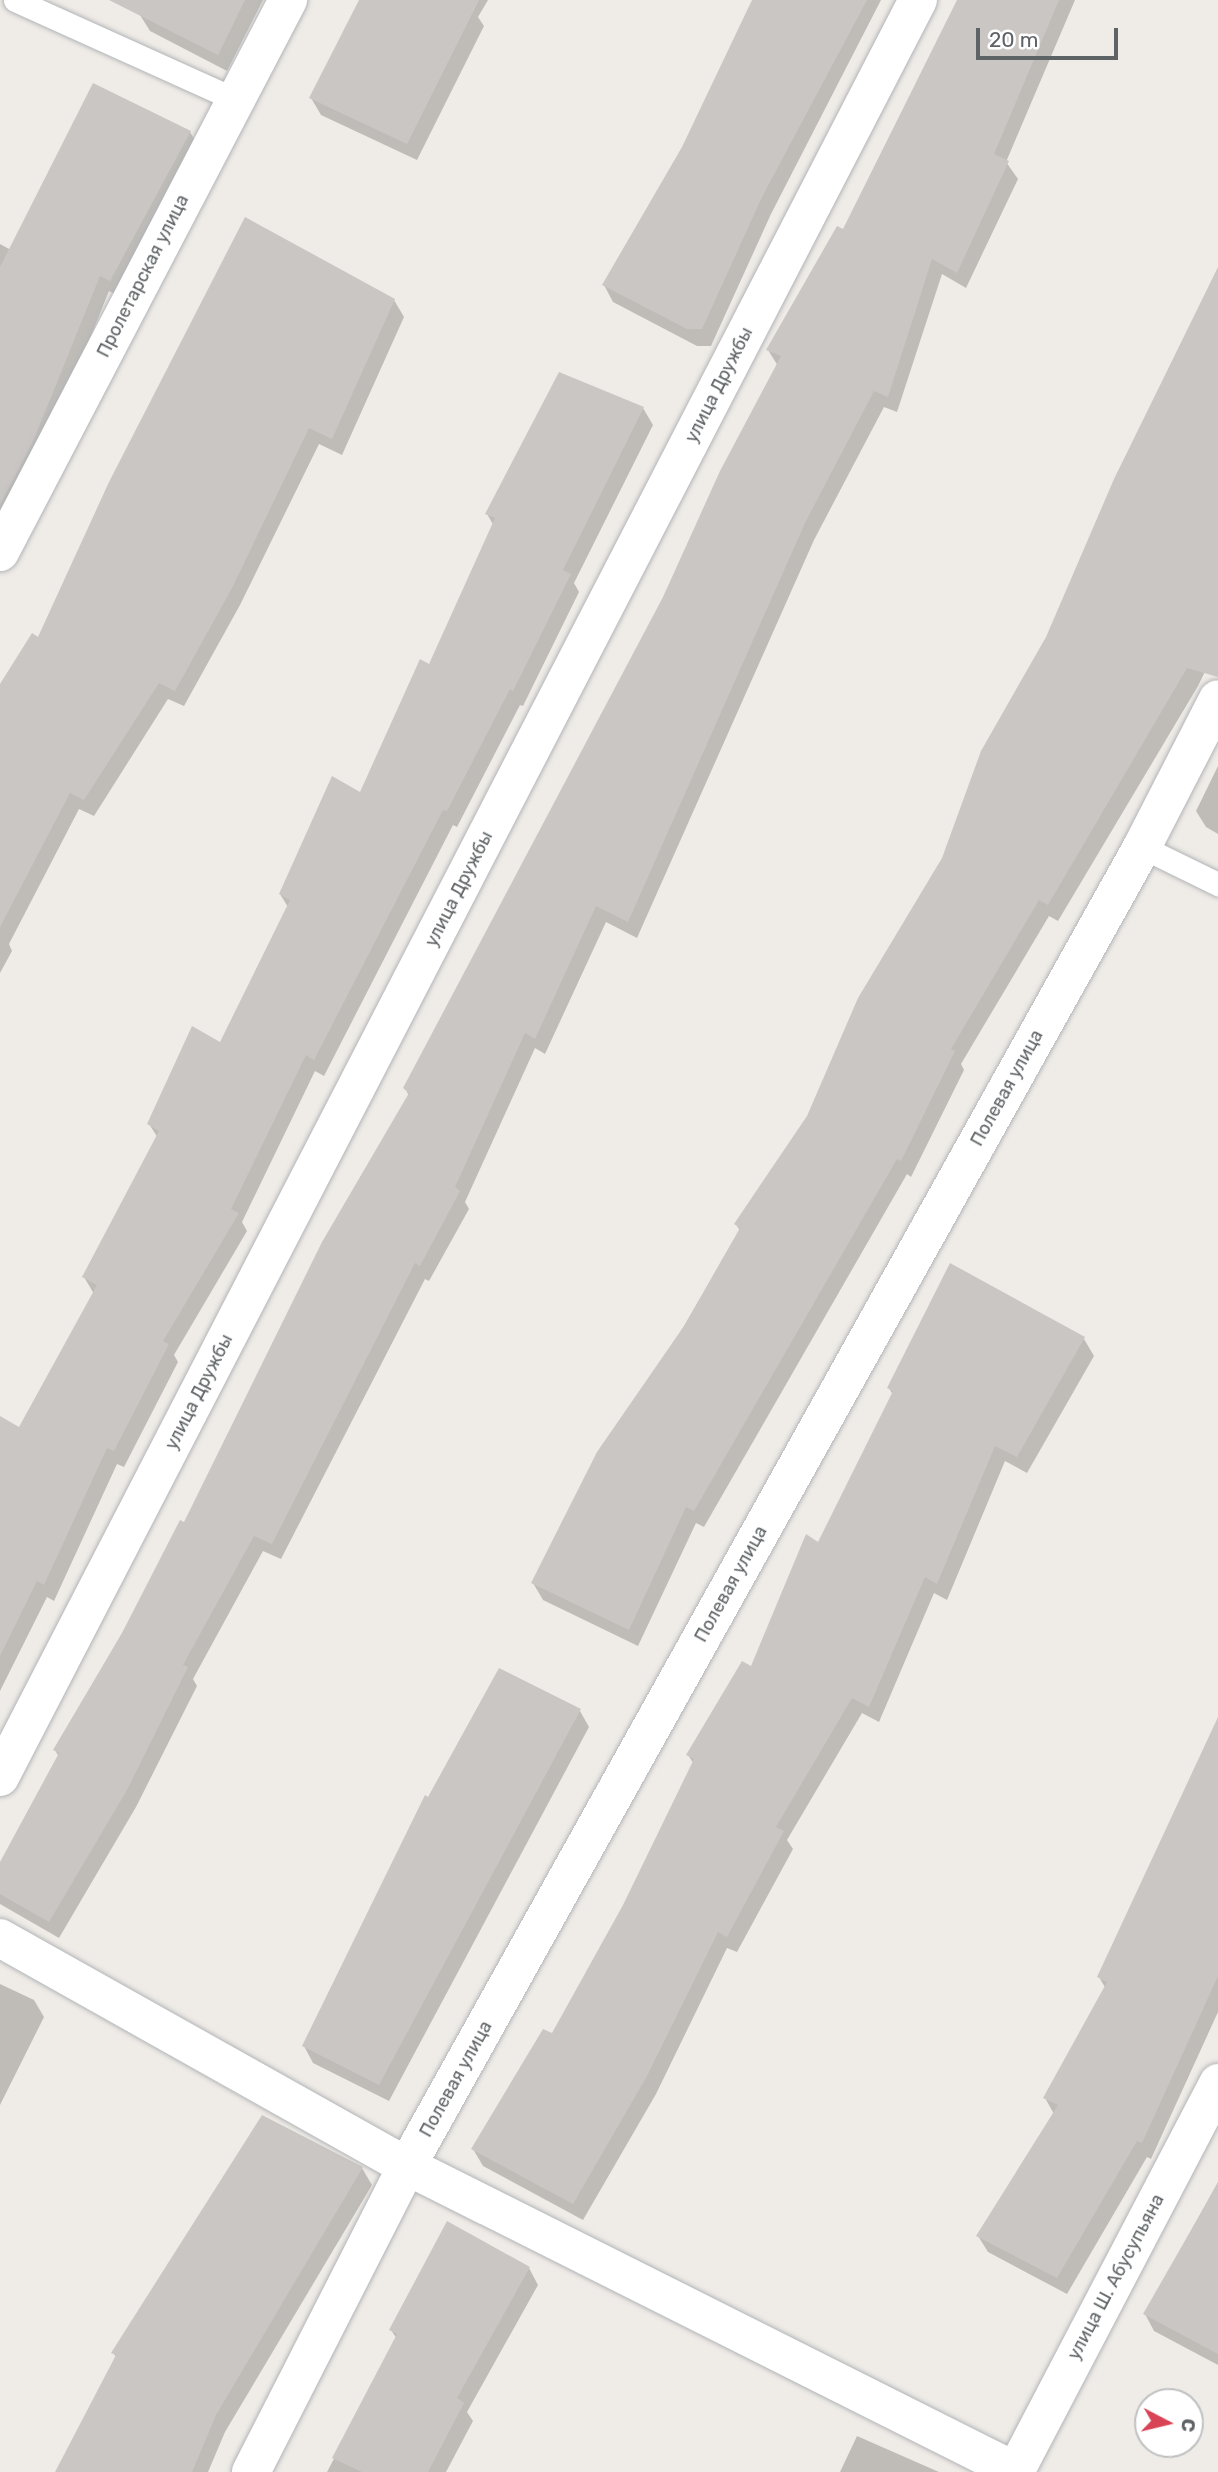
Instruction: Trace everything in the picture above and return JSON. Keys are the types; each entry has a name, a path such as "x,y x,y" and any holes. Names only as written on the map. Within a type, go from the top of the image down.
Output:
{"street":[{"name":"Пролетарская улица","path":"0,552 288,0"},
{"name":"улица Дружбы","path":"0,1777 918,0"},
{"name":"Полевая улица","path":"251,2472 407,2166 1142,847 1218,699"},
{"path":"0,1938 407,2166 1015,2472"},
{"name":"улица Ш. Абусупьяна","path":"1015,2472 1218,2083"}],"lane":[{"path":"15,0 234,99"},
{"path":"1142,847 1218,884"}],"building":[{"path":"109,0 245,0 218,55"},
{"path":"359,0 479,0 407,144 309,98"},
{"path":"752,0 867,0 762,197 702,329 687,329 602,285 682,147"},
{"path":"957,0 1059,0 994,154 1009,161 957,273 932,259 888,397 874,391 805,523 628,922 596,906 535,1039 525,1033 455,1187 460,1191 420,1266 415,1263 272,1544 254,1536 183,1665 188,1667 127,1790 49,1922 0,1894 0,1862 59,1753 53,1750 122,1633 180,1520 184,1522 322,1242 409,1093 403,1088 663,597 720,471 781,356 766,350 837,226 843,229"},
{"path":"93,83 191,131 110,281 100,276 32,444 0,505 0,267"},
{"path":"245,217 395,299 332,439 309,428 232,588 175,691 159,683 84,800 70,793 0,927 0,684 32,633 38,637 109,482"},
{"path":"1218,267 1218,677 1187,668 1048,905 1039,900 951,1049 955,1051 901,1161 897,1159 694,1511 686,1507 629,1630 531,1583 597,1452 684,1326 740,1228 734,1224 807,1116 858,998 942,858 981,751 1046,637 1114,479"},
{"path":"559,372 644,407 563,570 571,574 513,691 510,689 447,811 443,810 314,1060 306,1055 231,1209 239,1213 163,1341 169,1344 114,1451 107,1448 44,1585 37,1581 0,1656 0,1416 19,1427 97,1285 82,1277 159,1131 147,1124 192,1026 220,1042 290,900 279,894 332,776 360,792 420,659 429,664 495,518 485,514"},
{"path":"950,1263 1085,1337 1017,1457 995,1446 937,1584 925,1577 869,1707 852,1698 776,1827 784,1831 727,1937 718,1932 647,2076 573,2204 471,2149 543,2029 552,2033 623,1905 694,1759 686,1755 742,1661 751,1666 806,1534 818,1542 893,1391 887,1388"},
{"path":"499,1668 581,1709 379,2085 302,2046 425,1795 428,1797"},
{"path":"1218,1717 1218,1976 1142,2143 1137,2141 1057,2278 976,2236 1058,2105 1043,2098 1107,1982 1097,1977"},
{"path":"262,2115 363,2167 216,2415 192,2472 55,2472 116,2355 111,2353"},
{"path":"1218,2183 1218,2354 1143,2314"},
{"path":"447,2221 530,2267 457,2398 464,2403 428,2472 362,2472 332,2458 397,2334 389,2330"}]}
